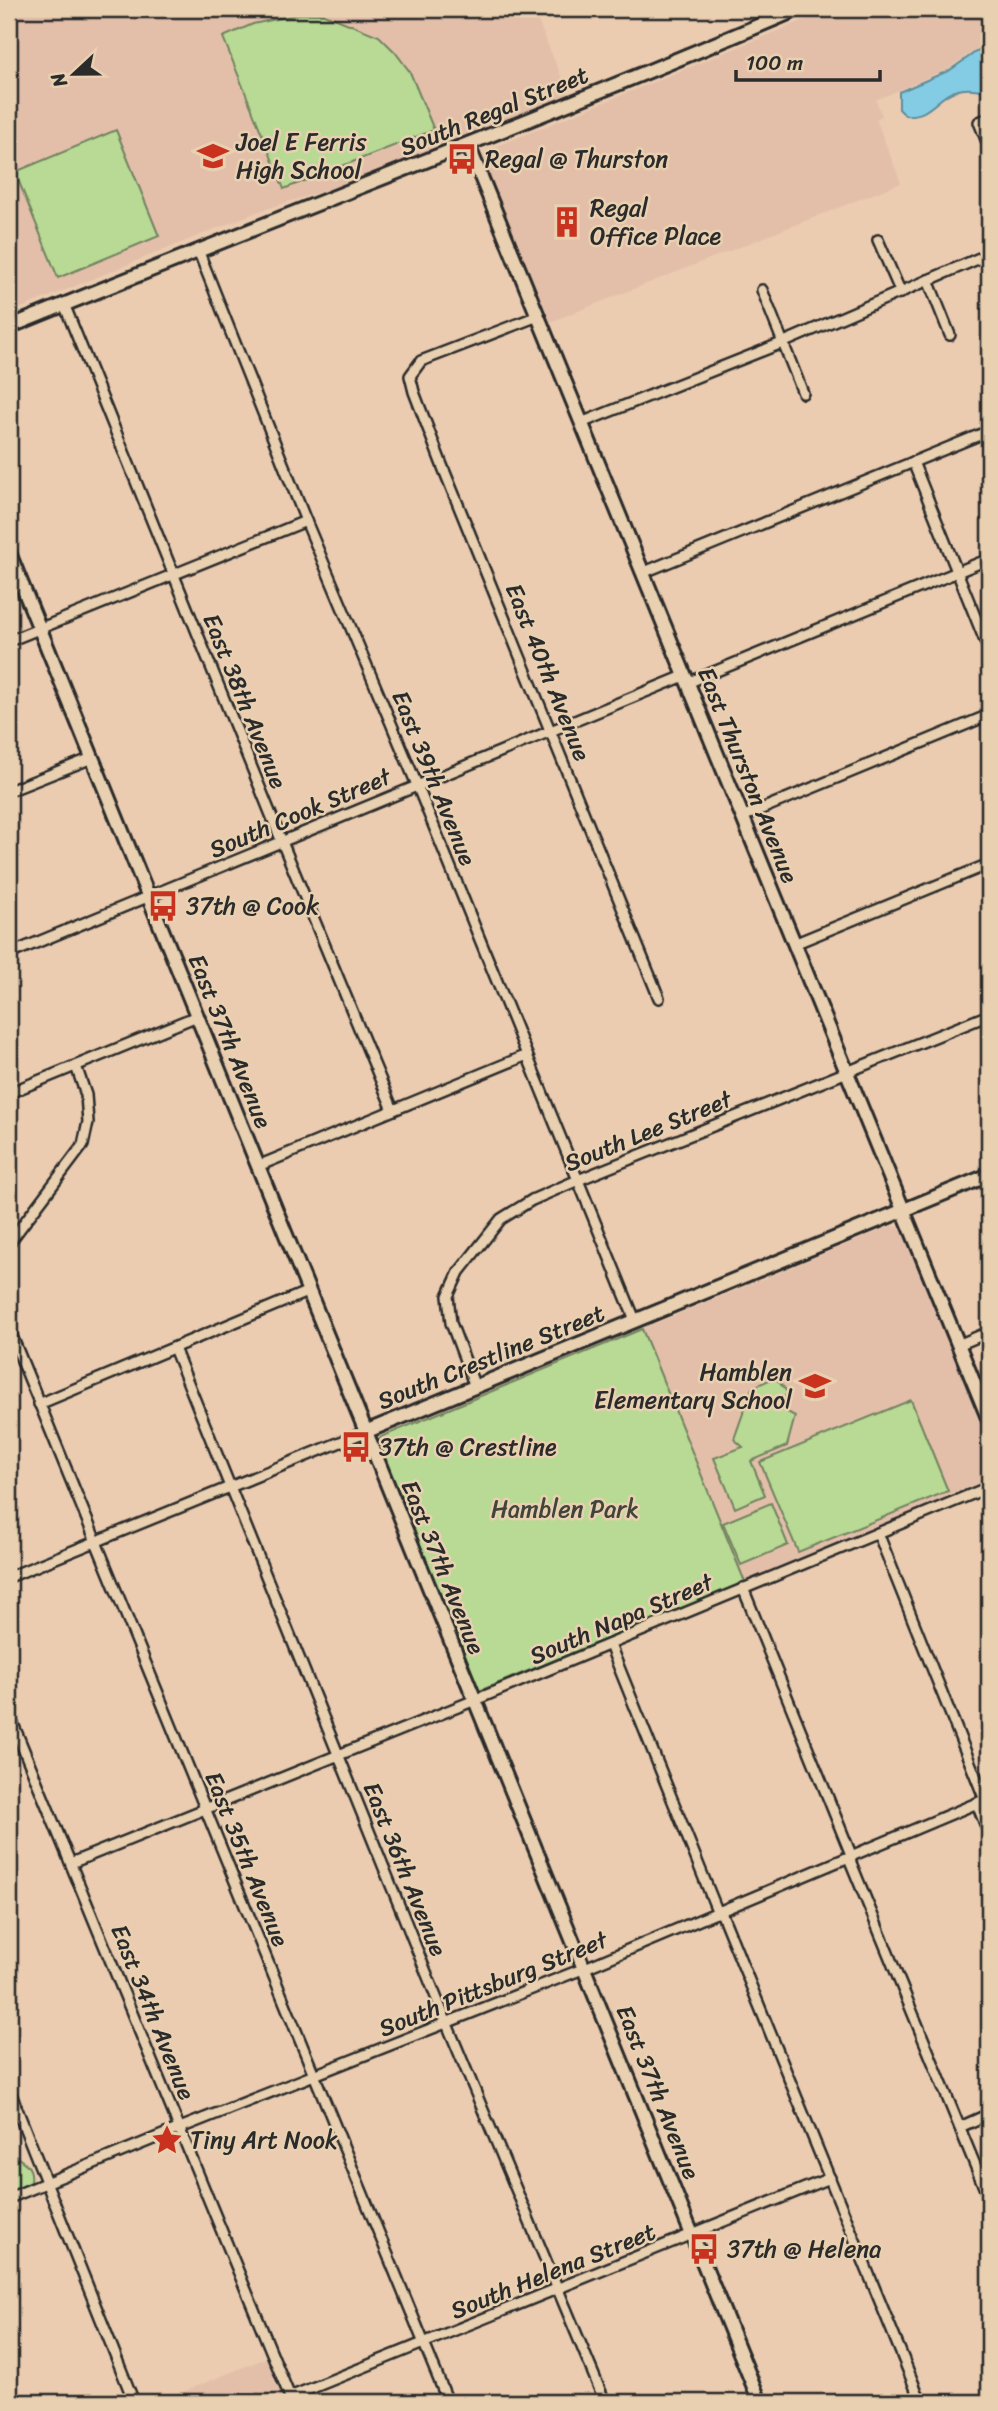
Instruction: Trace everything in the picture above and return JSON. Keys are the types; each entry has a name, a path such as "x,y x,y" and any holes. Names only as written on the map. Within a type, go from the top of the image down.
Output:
{"street":[{"name":"South Regal Street","path":"9,327 468,145 798,9"},
{"path":"989,118 979,122 989,147"},
{"name":"East Thurston Avenue","path":"468,145 989,1420"},
{"path":"878,240 901,293"},
{"name":"East 39th Avenue","path":"198,250 306,521 417,785 635,1320"},
{"path":"581,423 782,343 989,254"},
{"path":"928,281 950,335"},
{"path":"762,290 803,393"},
{"name":"East 38th Avenue","path":"64,304 393,1110"},
{"name":"East 40th Avenue","path":"538,316 421,362 410,376 414,392 659,998"},
{"path":"642,573 989,431"},
{"path":"913,462 989,651"},
{"path":"9,641 306,521"},
{"name":"South Cook Street","path":"9,954 417,785 989,559"},
{"name":"East 37th Avenue","path":"10,560 13,577 39,629 149,897 760,2402"},
{"path":"742,817 989,715"},
{"path":"9,791 92,758"},
{"path":"794,944 989,864"},
{"name":"South Lee Street","path":"475,1387 451,1323 448,1296 460,1272 502,1220 532,1200 989,1015"},
{"path":"9,1093 197,1016"},
{"path":"258,1166 527,1055"},
{"path":"9,1243 83,1145 88,1122 86,1095 76,1066"},
{"name":"South Crestline Street","path":"9,1577 989,1175"},
{"path":"39,1404 309,1291"},
{"name":"East 35th Avenue","path":"9,1329 313,2076 449,2402"},
{"path":"958,1345 989,1332"},
{"name":"East 36th Avenue","path":"174,1348 447,2024 605,2402"},
{"name":"South Napa Street","path":"71,1863 610,1645 989,1487"},
{"path":"878,1533 984,1801 989,1834"},
{"path":"743,1588 989,2199"},
{"path":"610,1645 921,2402"},
{"name":"East 34th Avenue","path":"9,1714 291,2400"},
{"name":"South Pittsburg Street","path":"9,2198 585,1968 984,1801"},
{"path":"9,2089 134,2402"},
{"path":"960,2127 989,2114"},
{"name":"South Helena Street","path":"291,2400 830,2178"}],"shaded area":[{"name":"Joel E Ferris High School","path":"9,9 533,9 569,95 361,179 257,212 9,313"},
{"path":"831,9 989,9 989,41 949,68 876,100 882,116 876,119 901,183 548,323 484,164 487,150"},
{"name":"Hamblen Elementary School","path":"891,1226 899,1227 902,1231 989,1443 989,1481 745,1582 642,1329"},
{"path":"266,2358 284,2402 158,2402"}],"green space":[{"path":"299,14 324,14 379,36 410,72 434,130 284,189 223,37 253,24"},
{"path":"116,130 159,236 58,278 15,172"},
{"name":"Hamblen Park","path":"642,1329 745,1582 479,1691 377,1443 381,1437"},
{"path":"775,1377 788,1393 776,1406 795,1416 787,1446 751,1461 765,1495 735,1508 714,1458 743,1447 734,1439 752,1388"},
{"path":"911,1400 948,1491 798,1552 760,1462"},
{"path":"771,1503 788,1545 741,1565 723,1523"},
{"path":"9,2150 28,2166 31,2182 9,2193"}],"water":[{"path":"989,46 989,92 972,89 949,93 926,111 917,114 905,115 899,109 899,92 950,70 980,49"}],"place":[{"name":"Joel E Ferris High School","path":"213,156"},
{"name":"Regal @ Thurston","path":"462,159"},
{"name":"Regal Office Place","path":"567,222"},
{"name":"37th @ Cook","path":"163,906"},
{"name":"Hamblen Elementary School","path":"815,1386"},
{"name":"37th @ Crestline","path":"356,1447"},
{"name":"Tiny Art Nook","path":"167,2140"},
{"name":"37th @ Helena","path":"704,2249"}]}
